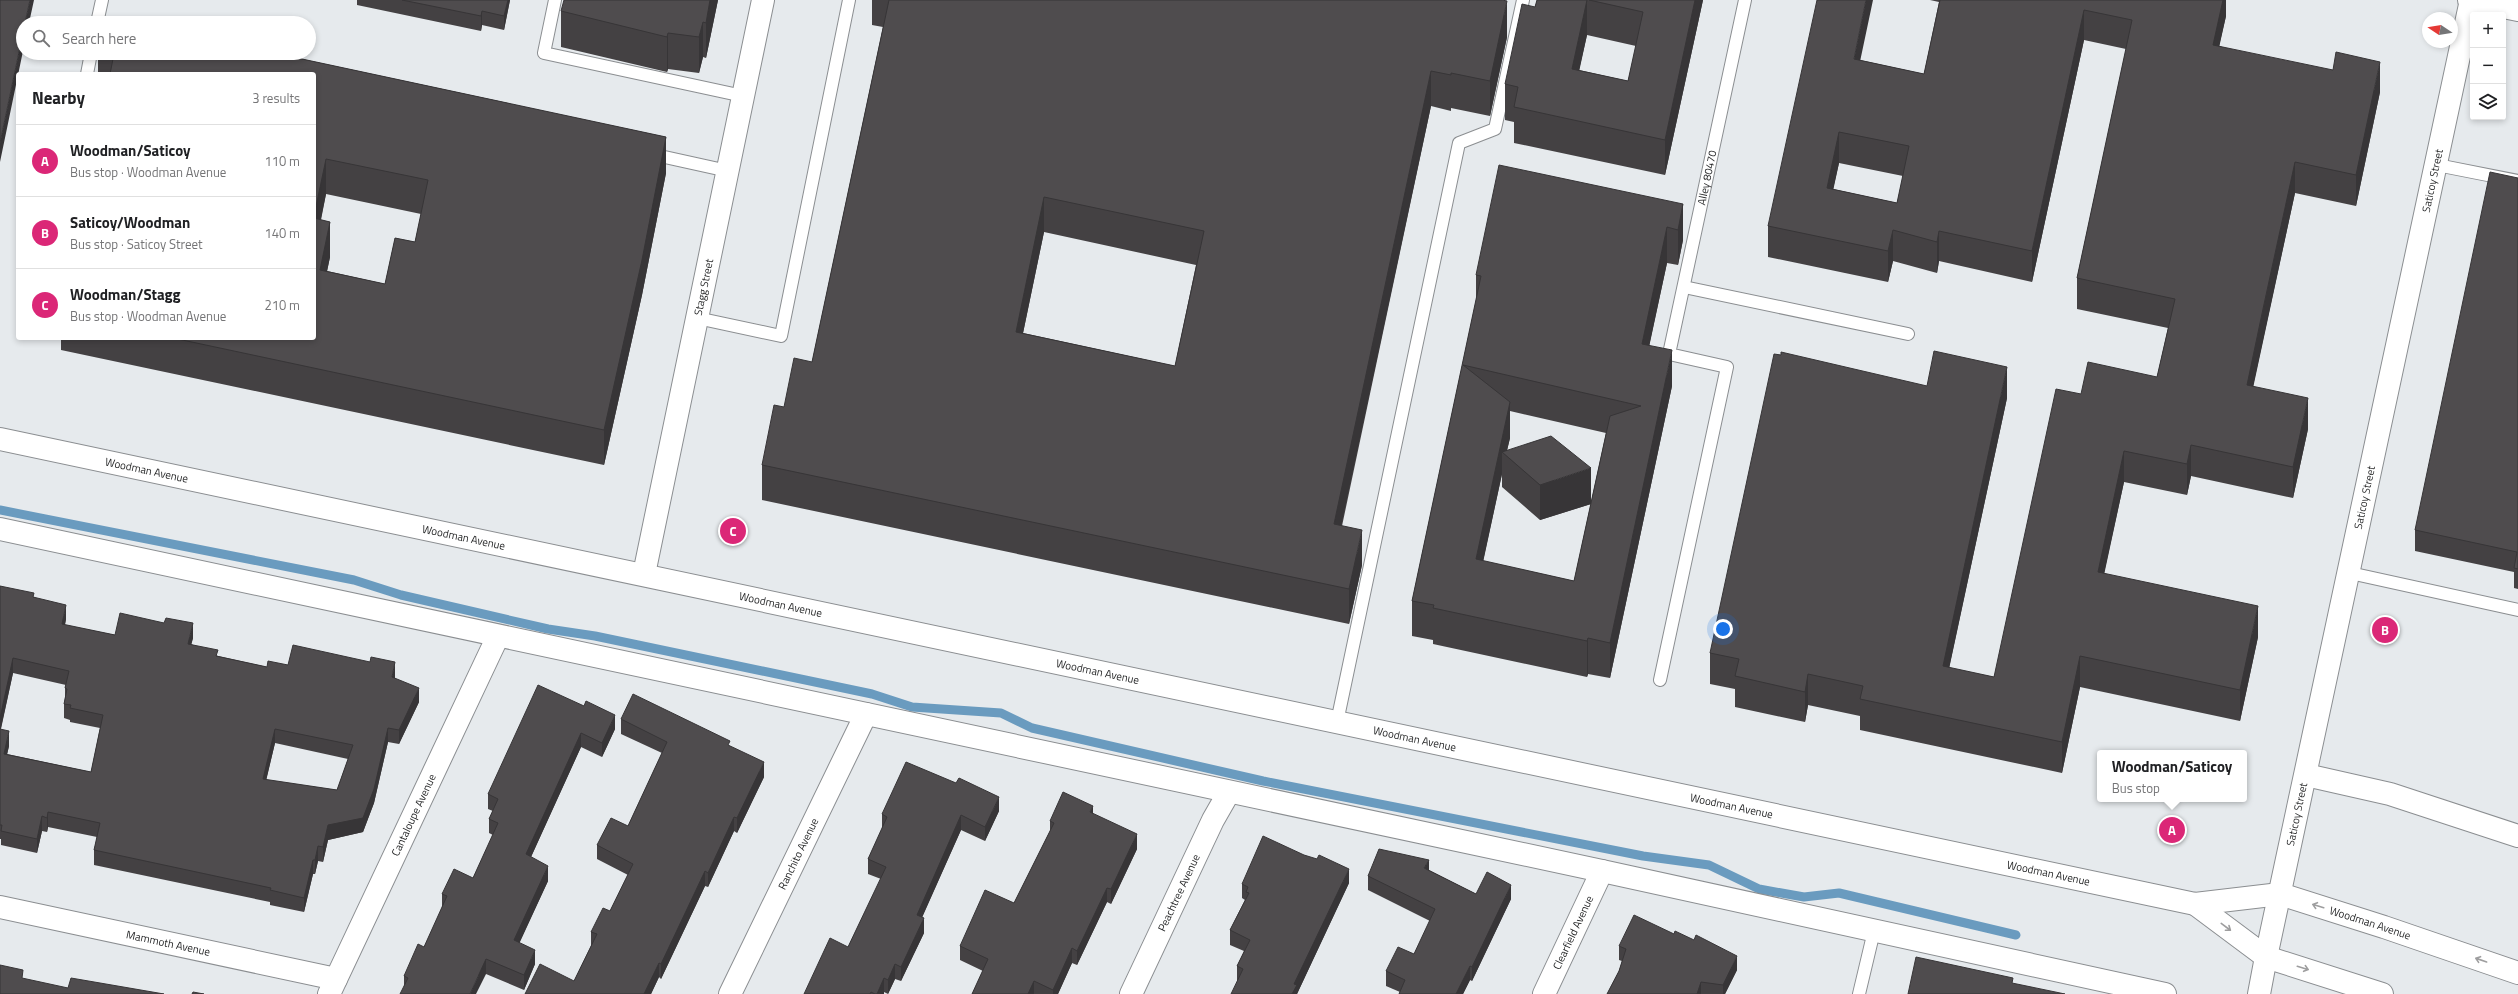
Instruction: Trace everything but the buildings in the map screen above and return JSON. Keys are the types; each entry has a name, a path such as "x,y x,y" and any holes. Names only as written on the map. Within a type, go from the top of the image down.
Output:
{"street":[{"name":"Stagg Street","path":"644,574 763,0"},
{"path":"2470,0 2518,10"},
{"name":"Saticoy Street","path":"2259,994 2437,165 2470,0"},
{"name":"Woodman Avenue","path":"0,439 644,574 2195,904 2280,894 2384,927 2518,973"},
{"path":"0,529 1602,871 2165,994"},
{"name":"Cantaloupe Avenue","path":"333,986 498,636"},
{"name":"Ranchito Avenue","path":"730,994 866,714"},
{"path":"2306,775 2390,794 2518,836"},
{"name":"Peachtree Avenue","path":"1131,994 1213,820 1229,792"},
{"name":"Clearfield Avenue","path":"1544,994 1602,871"},
{"name":"Woodman Avenue","path":"2195,904 2266,957 2382,994"},
{"name":"Mammoth Avenue","path":"0,907 333,986"}],"lane":[{"path":"99,16 102,0"},
{"path":"555,0 544,53 743,96"},
{"path":"697,318 781,336 849,0"},
{"path":"1337,722 1459,143 1495,129 1523,0"},
{"name":"Alley 80470","path":"1660,680 1727,368 1669,354 1745,0"},
{"path":"87,72 90,60"},
{"path":"639,152 728,171"},
{"path":"2437,165 2518,181"},
{"path":"1684,287 1908,334"},
{"path":"2350,573 2518,610"},
{"path":"1859,994 1874,931"}],"waterway":[{"path":"0,510 354,580 401,595 548,629 595,636 872,694 912,707 1001,713 1032,728 1263,781 1643,856 1709,865 1759,889 1804,897 1839,893 2016,935"}],"place":[{"name":"Woodman/Stagg","path":"733,531"},
{"name":"Saticoy/Woodman","path":"2385,630"},
{"name":"Woodman/Saticoy","path":"2172,830"}]}
